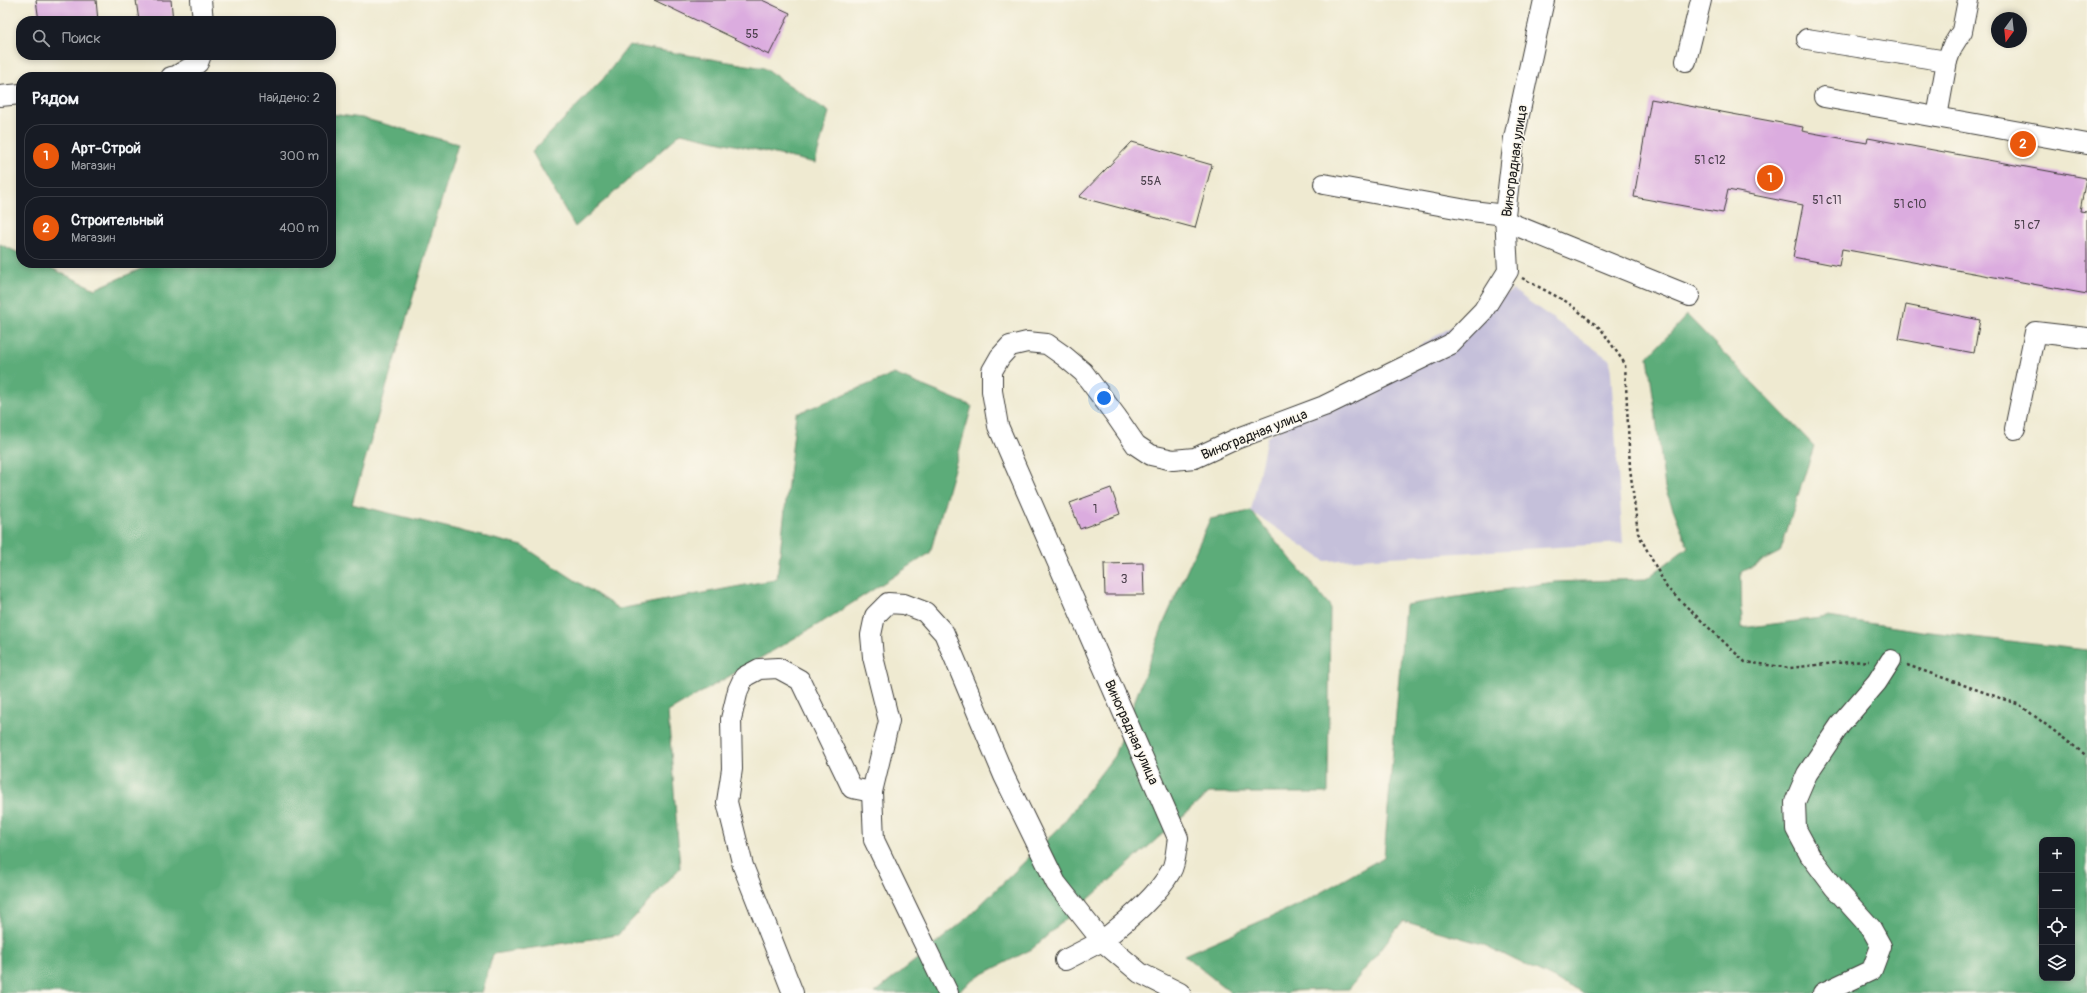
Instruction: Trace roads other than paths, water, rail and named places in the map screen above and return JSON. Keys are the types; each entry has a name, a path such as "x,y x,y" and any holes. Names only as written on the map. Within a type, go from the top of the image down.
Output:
{"lane":[{"path":"201,0 203,16"},
{"name":"Виноградная улица","path":"1065,960 1102,941 1126,922 1157,890 1172,870 1178,838 998,426 992,390 992,371 1000,357 1010,346 1027,342 1047,344 1083,372 1116,416 1136,446 1151,455 1173,460 1195,458 1236,439 1324,406 1451,344 1483,311 1508,271 1505,218 1514,138 1544,0"},
{"path":"1686,61 1701,0"},
{"path":"1937,117 1947,61 1952,47 1962,31 1968,0"},
{"path":"1807,39 1947,61"},
{"path":"183,72 198,63 199,60"},
{"path":"0,96 16,94"},
{"path":"1824,97 2087,144"},
{"path":"1324,184 1505,218 1690,296"},
{"path":"2015,429 2035,332 2087,338"},
{"path":"948,993 874,840 872,792 890,721 873,657 871,635 875,616 888,603 904,604 925,612 944,633 1004,776 1056,883 1102,941 1140,973 1180,993"},
{"path":"1823,993 1872,970 1881,946 1871,928 1834,887 1810,856 1796,829 1795,802 1807,774 1840,725 1877,682 1891,660"},
{"path":"793,993 743,866 727,802 732,769 731,719 738,690 744,677 759,669 778,668 800,680 852,788 872,792"}],"place":[{"name":"Строительный","path":"2023,144"},
{"name":"Арт-Строй","path":"1770,178"}]}
